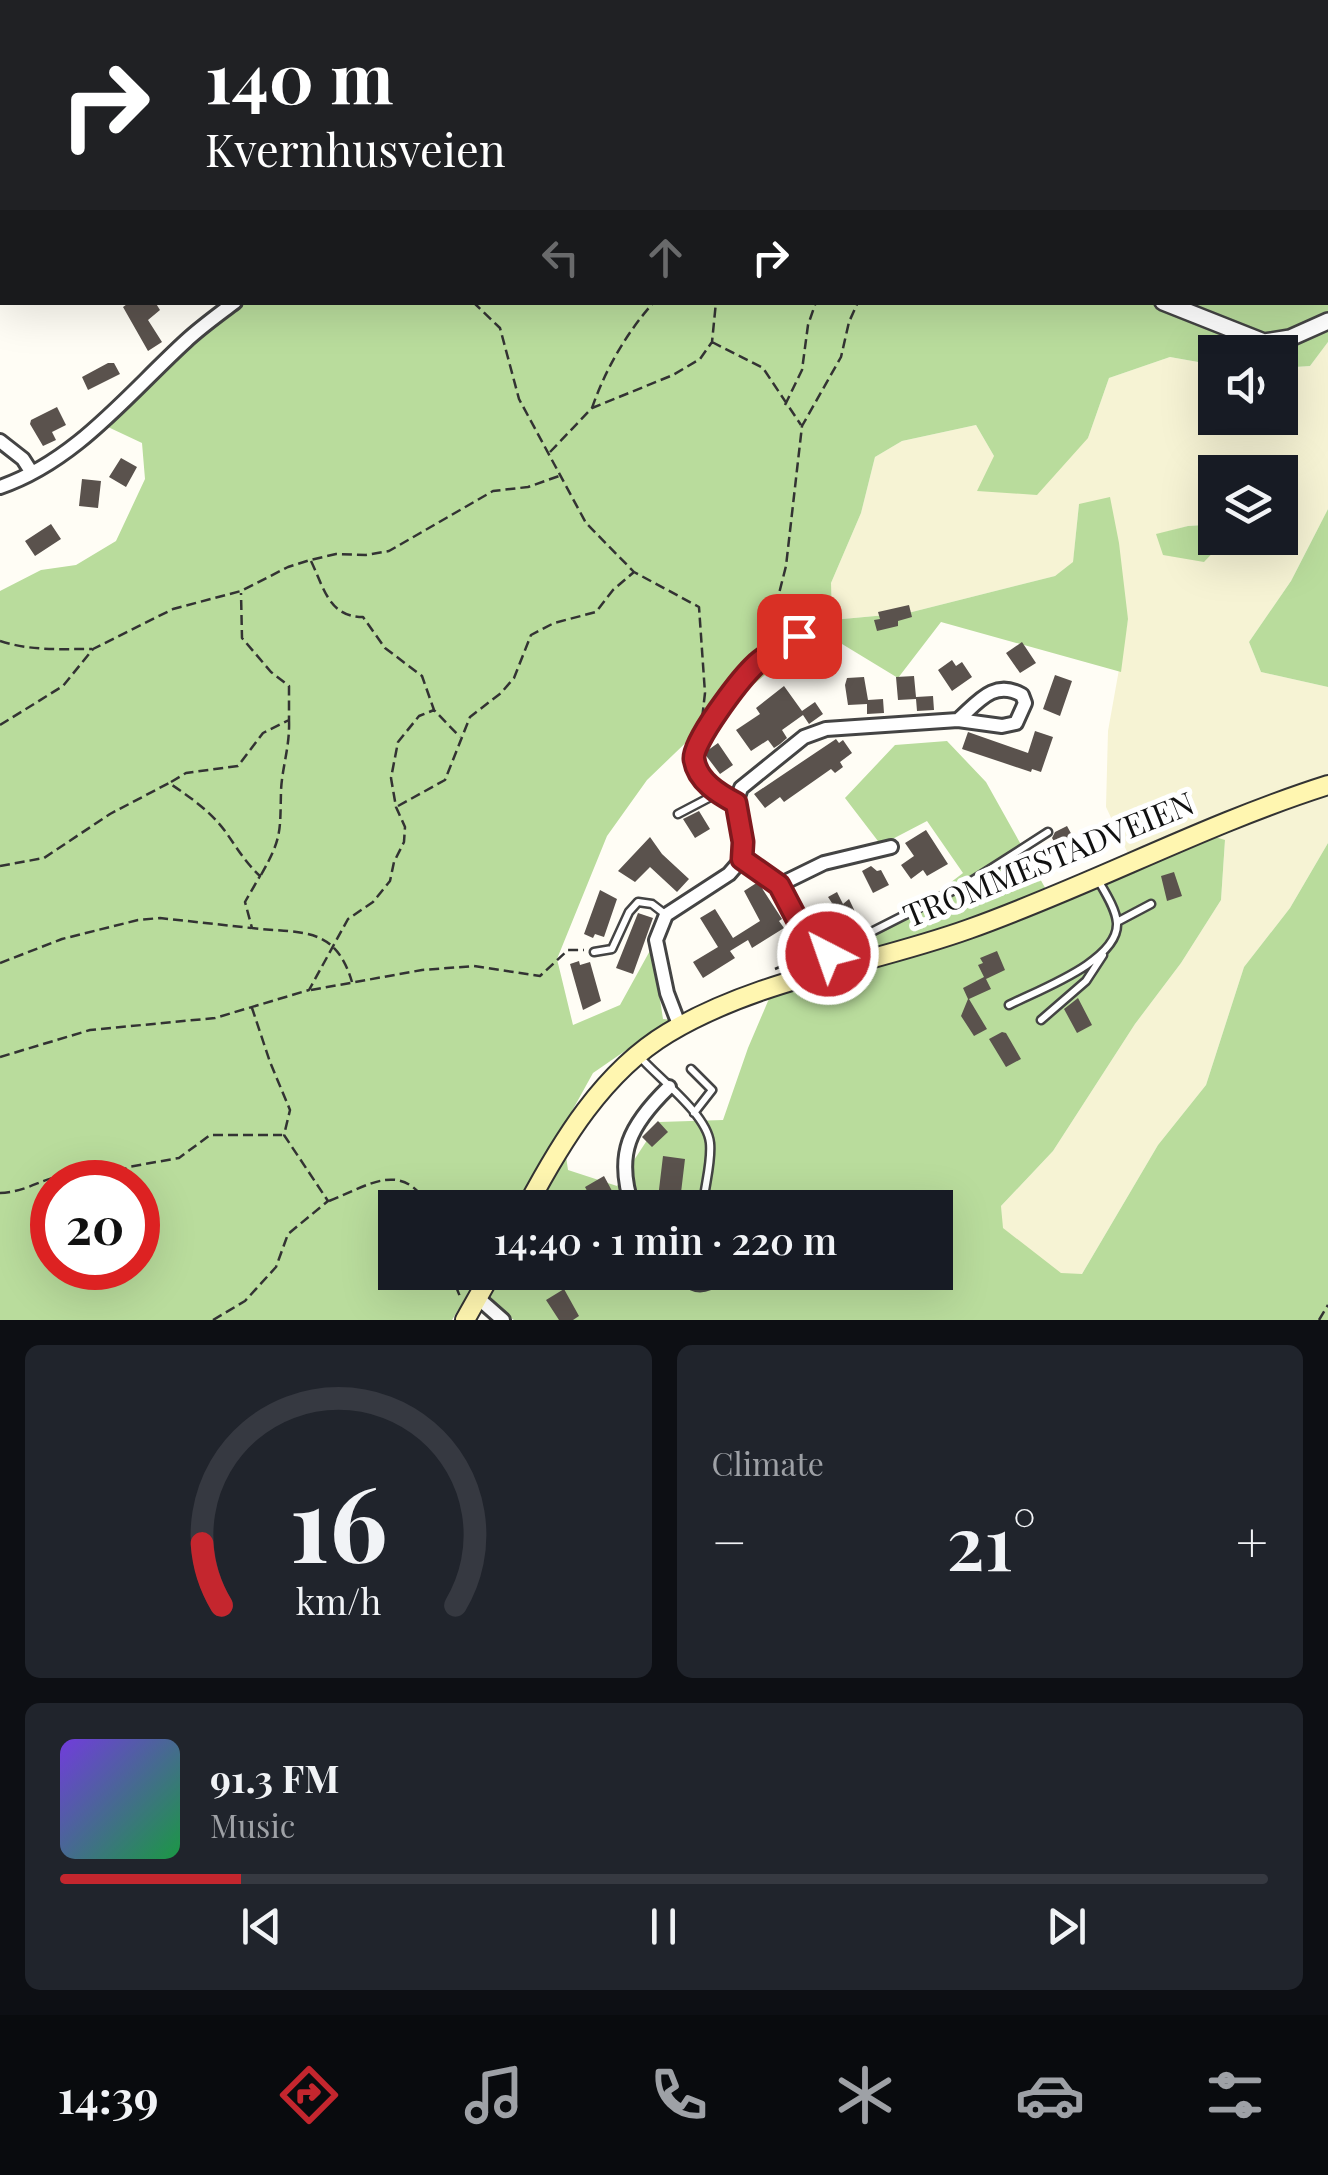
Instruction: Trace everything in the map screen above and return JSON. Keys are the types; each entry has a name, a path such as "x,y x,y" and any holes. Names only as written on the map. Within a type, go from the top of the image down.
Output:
{"main road":[{"name":"TROMMESTADVEIEN","path":"537,1190 577,1122 613,1078 638,1055 680,1027 758,991 931,943 1097,879 1235,818 1328,786"}],"street":[{"path":"0,488 56,460 230,305"},
{"path":"1171,305 1264,342 1290,338 1328,321"},
{"path":"0,441 22,458 32,473"},
{"path":"680,1027 666,994 656,940 666,915 729,874 742,859 736,803 741,788 804,737 826,729 958,720 1002,726 1016,723 1022,715 1022,695 1009,688 997,689 958,720"},
{"path":"742,859 779,885 824,864 890,847"},
{"path":"626,1190 630,1134 669,1088"},
{"path":"471,1310 503,1320"}],"lane":[{"path":"736,803 706,783 695,766 693,754 752,668 821,624"},
{"path":"678,814 718,793"},
{"path":"779,885 812,948 820,955 828,954 970,882 1048,832"},
{"path":"1041,1020 1086,981 1116,933 1117,922 1097,879"},
{"path":"594,952 612,950 629,912 638,902 652,904 666,915"},
{"path":"1117,922 1151,904"},
{"path":"1009,1005 1104,954"},
{"path":"638,1055 703,1124 710,1144 704,1190"},
{"path":"691,1069 712,1090 694,1113"}],"path":[{"path":"476,305 500,328 519,399 586,523 634,572 699,607 705,693 702,736"},
{"path":"592,408 599,386 636,322 651,305"},
{"path":"548,454 592,408 673,376 700,359 712,342 716,305"},
{"path":"785,404 802,370 815,305"},
{"path":"752,668 750,661 768,638 786,566 802,426 842,356 857,305"},
{"path":"712,342 762,368 802,426"},
{"path":"0,725 63,686 94,648 173,609 241,591 310,560 388,551 492,492 559,476"},
{"path":"310,560 332,608 349,617 363,617 384,648 422,676 434,710 461,738"},
{"path":"396,807 444,780 470,717 501,694 514,678 530,635 554,623 596,612 612,590 634,572"},
{"path":"241,591 242,638 270,672 289,686 290,748 281,791 281,832 245,902 252,928"},
{"path":"0,641 24,649 94,648"},
{"path":"309,990 348,919 373,902 390,881 404,842 405,827 390,778 398,742 419,716 434,710"},
{"path":"0,866 44,858 110,814 186,773 238,766 263,734 290,720"},
{"path":"169,783 199,804 223,829 244,862 260,876"},
{"path":"0,962 62,939 160,918 322,936 334,944 346,962 352,982"},
{"path":"0,1057 90,1030 193,1022 309,990 422,970 474,966 540,976 558,956 573,948"},
{"path":"767,972 793,962 812,948"},
{"path":"252,1006 290,1110 284,1135 328,1202"},
{"path":"160,1162 179,1158 210,1135 284,1135"},
{"path":"212,1320 245,1301 276,1267 288,1234 328,1202 394,1177 410,1182 416,1190"},
{"path":"0,1193 30,1188"},
{"path":"1319,1320 1328,1305"}],"shaded area":[{"path":"1328,342 1328,509 1291,581 1249,642 1261,672 1328,687 1328,843 1290,908 1244,967 1206,1085 1158,1145 1082,1274 1061,1274 1002,1228 1001,1206 1053,1151 1221,900 1225,841 1130,858 1106,807 1108,731 1128,619 1079,504 1073,563 1055,576 908,613 831,620 831,583 861,513 875,457 902,441 976,425 994,456 1088,438 1109,378 1170,357 1198,362 1198,435 1298,435 1298,367 1310,366"}],"green space":[{"path":"232,305 1328,305 1328,342 1310,366 1298,367 1298,335 1198,335 1198,362 1170,357 1109,378 1088,438 1037,495 977,491 994,456 976,425 902,441 875,457 861,513 831,583 832,620 908,613 1055,576 1073,562 1079,504 1110,497 1128,619 1121,672 941,622 898,678 819,630 700,729 647,780 607,836 557,959 573,1025 620,1005 652,947 663,1019 701,1023 651,1033 593,1073 567,1120 564,1142 568,1170 617,1186 659,1122 723,1120 771,994 823,945 885,924 925,902 963,873 927,821 881,845 845,798 895,745 947,741 986,782 1053,902 1202,833 1225,840 1221,900 1053,1151 1001,1206 1003,1228 1061,1273 1082,1274 1158,1145 1206,1085 1244,967 1290,908 1328,843 1328,1320 514,1320 497,1309 486,1293 458,1310 452,1320 0,1320 0,591 41,570 76,565 116,541 145,479 142,443 108,427 83,445"},
{"path":"1328,509 1328,687 1261,672 1249,642 1291,581"},
{"path":"1198,525 1198,555 1211,555 1204,562 1163,555 1156,534"}],"building":[{"path":"157,305 160,310 148,320 162,342 148,351 123,307"},
{"path":"114,363 120,374 88,390 82,377"},
{"path":"57,407 66,425 52,432 56,440 43,446 31,420"},
{"path":"121,458 137,467 126,487 109,477"},
{"path":"82,479 101,481 98,508 79,506"},
{"path":"51,524 61,539 35,556 25,541"},
{"path":"909,605 912,617 898,621 898,626 877,631 874,620 880,619 878,612"},
{"path":"1022,642 1036,663 1020,673 1006,653"},
{"path":"952,660 956,666 962,662 972,677 952,691 938,670"},
{"path":"1055,675 1072,681 1060,716 1043,709"},
{"path":"914,676 916,697 933,696 934,710 917,711 916,699 898,700 896,677"},
{"path":"864,677 868,700 883,699 884,713 867,714 867,704 848,705 847,678"},
{"path":"784,686 802,711 815,702 823,714 809,724 803,715 782,730 787,738 780,744 774,748 768,740 751,751 736,730 760,714 756,708"},
{"path":"1035,731 1053,737 1041,772 962,749 968,732 1028,753"},
{"path":"836,739 839,743 843,740 852,753 840,762 843,767 835,773 831,769 784,802 780,797 765,808 754,794"},
{"path":"718,743 733,765 720,774 704,753"},
{"path":"699,811 710,829 695,838 683,819"},
{"path":"1067,826 1073,845 1060,852 1052,838"},
{"path":"926,830 948,864 927,876 923,870 911,879 901,865 914,856 905,843"},
{"path":"650,837 689,879 677,892 650,867 635,882 618,871"},
{"path":"871,866 881,870 889,885 873,893 862,871"},
{"path":"1174,872 1182,896 1167,901 1161,876"},
{"path":"758,882 784,928 752,948 748,940 730,951 735,958 703,978 693,962 718,947 700,918 715,909 733,938 760,921 744,891"},
{"path":"600,890 617,899 604,937 595,934 593,938 584,934"},
{"path":"837,892 843,904 849,899 858,918 844,925 840,919 833,922 825,907 832,903 828,897"},
{"path":"638,913 653,918 633,974 616,968"},
{"path":"997,951 1005,970 986,979 991,989 969,999 987,1029 974,1036 961,1016 968,999 963,988 984,977 978,965 983,963 980,958"},
{"path":"579,961 580,965 590,962 601,1001 583,1010 570,964"},
{"path":"1078,998 1092,1025 1077,1033 1064,1009"},
{"path":"1002,1032 1021,1059 1006,1067 989,1039"},
{"path":"658,1121 668,1132 652,1147 642,1137"},
{"path":"663,1156 685,1159 681,1190 659,1190"},
{"path":"604,1176 611,1190 587,1190 585,1187"},
{"path":"565,1290 579,1316 559,1320 546,1300"}],"route":[{"path":"799,636 752,668 693,754 695,766 706,783 736,803 742,859 779,885 812,948 820,955 828,954"}]}
